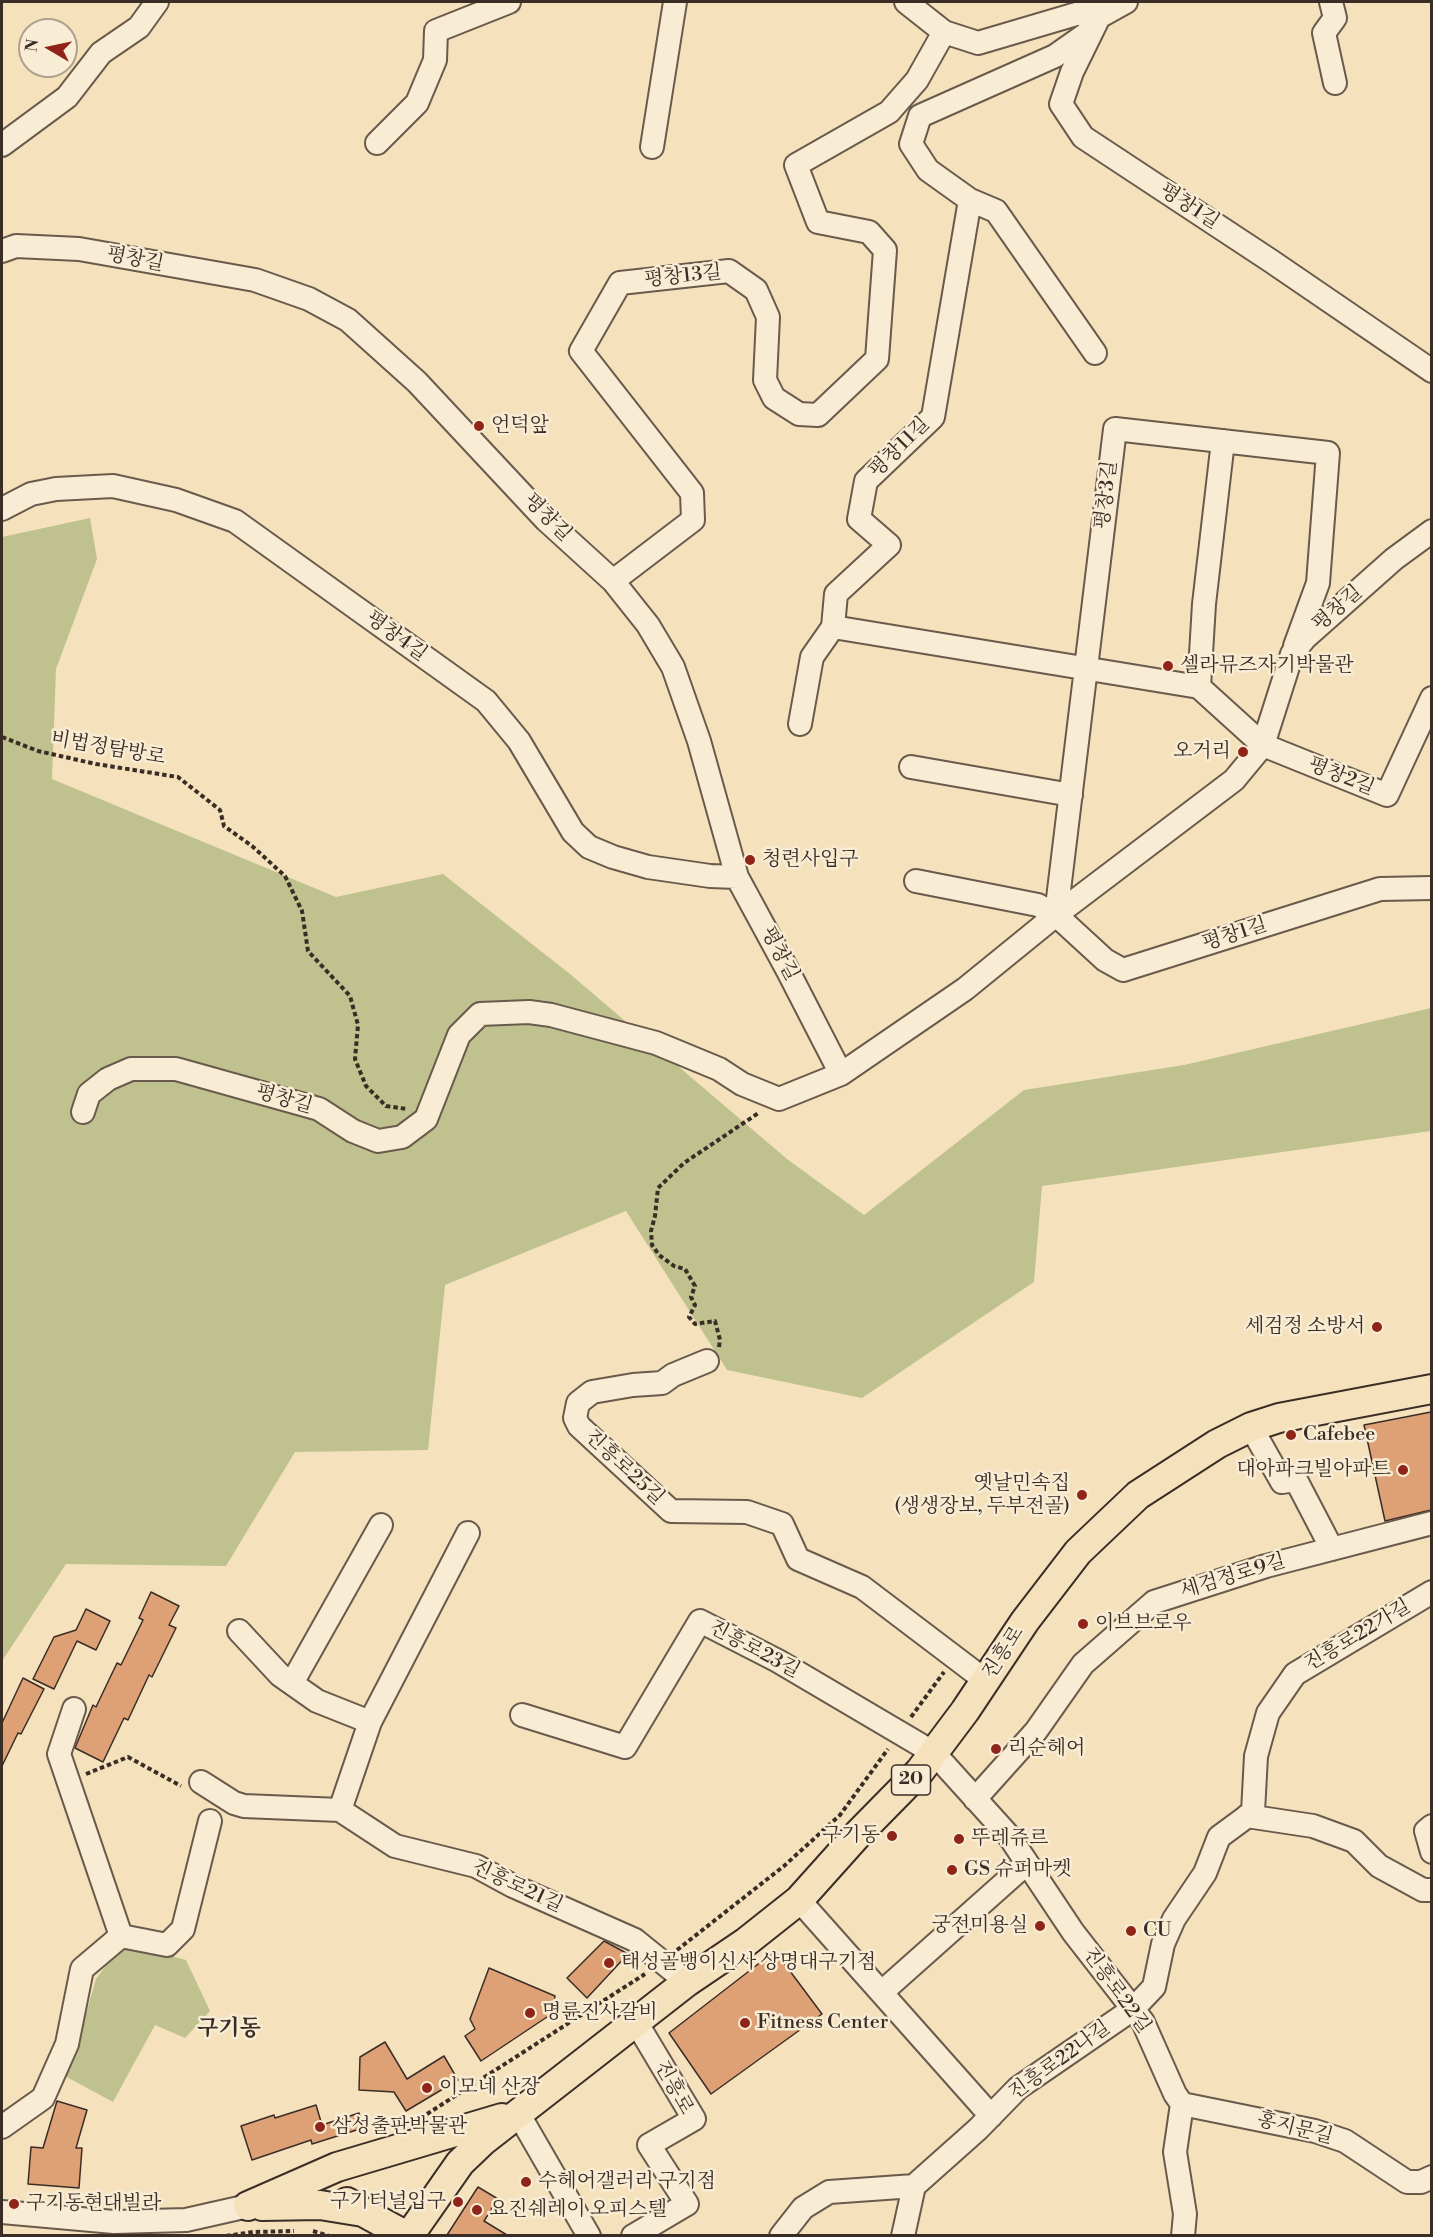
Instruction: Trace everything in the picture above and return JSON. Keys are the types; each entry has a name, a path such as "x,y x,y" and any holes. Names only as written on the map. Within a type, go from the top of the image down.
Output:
{"main road":[{"name":"진흥로","path":"408,2235 460,2163 483,2141 687,1982 746,1942 799,1900 859,1833 921,1771 986,1681 1025,1621 1078,1552 1138,1495 1217,1444 1251,1427 1280,1418 1431,1389"},
{"path":"248,2206 337,2167 519,2113"},
{"path":"337,2167 333,2181 336,2192 363,2212 408,2235"},
{"path":"248,2206 320,2205 363,2212"}],"street":[{"path":"2,146 67,97 100,53 139,27 157,2"},
{"path":"377,143 417,104 435,60 436,31 509,2"},
{"path":"652,147 675,2"},
{"path":"906,2 944,32 978,43 1089,21"},
{"path":"1095,352 996,211 970,200 928,170 911,144 921,117 1055,56 1089,21 1119,2"},
{"name":"평창1길","path":"1126,2 1089,21 1061,104 1083,137 1271,261 1431,371"},
{"path":"1331,2 1335,18 1324,33 1335,83"},
{"name":"평창13길","path":"613,581 693,520 692,493 581,351 620,283 729,271 756,290 768,317 765,380 774,398 799,414 818,415 877,359 885,250 869,232 818,222 796,165 889,112 917,80 944,32"},
{"name":"평창11길","path":"834,627 836,594 889,545 859,519 866,481 933,417 970,200"},
{"name":"평창길","path":"2,251 16,246 79,249 255,280 309,299 348,320 417,382 546,520 613,581 648,625 673,667 699,741 737,877 841,1074"},
{"name":"평창3길","path":"1056,915 1115,429 1328,453 1317,583 1292,654"},
{"path":"1199,687 1204,604 1223,441"},
{"name":"평창4길","path":"2,509 31,494 56,489 113,486 176,500 235,521 486,701 519,741 573,832 589,847 648,867 710,876 737,877"},
{"name":"평창길","path":"83,1112 89,1094 108,1079 131,1069 177,1069 319,1109 353,1131 378,1141 402,1137 426,1119 459,1035 480,1014 529,1012 551,1015 656,1043 719,1069 742,1084 779,1099 841,1074 965,989 1056,915 1234,780 1263,745 1292,654 1305,638 1394,560 1431,531"},
{"path":"800,724 812,657 834,627 1199,687 1263,745"},
{"name":"평창2길","path":"1263,745 1387,795 1431,698"},
{"path":"911,767 1071,795"},
{"path":"916,881 1038,905 1056,915"},
{"name":"평창1길","path":"1056,915 1105,960 1123,970 1380,889 1431,888"},
{"name":"진흥로25길","path":"707,1361 674,1375 662,1383 592,1392 578,1403 574,1418 671,1511 747,1512 782,1524 798,1559 862,1587 986,1681"},
{"path":"1251,1427 1282,1482 1296,1480 1332,1549"},
{"name":"세검정로9길","path":"975,1798 1036,1731 1083,1664 1154,1602 1266,1566 1431,1523"},
{"path":"292,1683 381,1525"},
{"path":"194,1785 244,1806 340,1810 370,1722 468,1533"},
{"name":"진흥로22가길","path":"1247,1816 1253,1812 1256,1756 1268,1713 1294,1674 1431,1592"},
{"name":"진흥로23길","path":"522,1715 625,1747 700,1621 778,1661 934,1753"},
{"path":"239,1631 280,1675 318,1701 370,1722"},
{"path":"75,1709 59,1754 121,1936"},
{"name":"진흥로22길","path":"934,1753 1009,1836 1072,1932 1143,2022 1175,2094 1182,2104"},
{"name":"진흥로21길","path":"340,1810 395,1846 476,1866 513,1886 635,1940 687,1982"},
{"path":"1132,2009 1154,1987 1163,1944 1174,1919 1205,1874 1220,1837 1247,1816 1313,1826 1354,1841 1379,1866 1424,1890 1431,1890"},
{"path":"121,1936 167,1946 183,1929 210,1821"},
{"path":"1431,1826 1426,1832 1431,1851"},
{"path":"882,1992 1026,1863"},
{"name":"진흥로22나길","path":"799,1900 990,2116"},
{"path":"2,2127 43,2098 67,2044 82,1969 121,1936"},
{"name":"진흥로22나길","path":"914,2186 1018,2088 1132,2009"},
{"name":"진흥로","path":"633,2235 687,2204 649,2145 694,2119 636,2022"},
{"path":"1182,2104 1175,2152 1185,2214 1183,2235"},
{"name":"홍지문길","path":"1182,2104 1315,2131 1345,2142 1407,2182 1421,2182 1431,2178"},
{"path":"519,2113 589,2235"},
{"path":"781,2235 802,2208 829,2192 914,2186 903,2235"},
{"path":"2,2212 25,2216 126,2222 186,2220 248,2206"}],"path":[{"name":"비법정탐방로","path":"2,737 38,751 84,762 178,777 220,810 224,826 252,846 285,876 302,911 308,951 350,996 358,1025 355,1059 366,1086 386,1106 414,1111 436,1095"},
{"path":"707,1361 718,1349 720,1340 715,1321 695,1324 691,1321 689,1317 695,1305 691,1297 695,1286 685,1269 674,1266 659,1255 652,1245 651,1231 658,1188 684,1163 779,1099"},
{"name":"진흥로","path":"425,2116 636,1981 784,1866 840,1815 955,1656"},
{"path":"68,1782 128,1757 194,1785"},
{"path":"226,2235 315,2231 329,2235"}],"green space":[{"path":"90,518 97,559 56,669 52,779 336,897 443,874 570,974 787,1159 864,1215 1024,1090 1184,1065 1431,1008 1431,1131 1042,1186 1034,1282 862,1398 727,1370 626,1211 445,1285 428,1450 295,1452 226,1566 66,1564 2,1661 2,537"},
{"path":"123,1942 186,1960 210,2011 185,2038 155,2025 113,2102 63,2075 79,2038 96,1979"}],"building":[{"name":"대아파크빌아파트","path":"1431,1412 1431,1510 1385,1521 1364,1425"},
{"path":"151,1592 179,1606 169,1625 176,1628 152,1677 149,1675 128,1720 124,1718 103,1762 75,1748 93,1705 96,1707 117,1663 121,1665 143,1620 139,1618"},
{"path":"86,1609 110,1621 96,1650 77,1641 54,1689 33,1679 54,1637 76,1630"},
{"path":"23,1678 44,1689 2,1766 2,1723"},
{"path":"604,1941 628,1954 587,1998 567,1978"},
{"name":"Fitness Center","path":"775,1951 822,2014 711,2094 669,2033"},
{"path":"489,1968 555,1996 553,2013 481,2061 465,2036 475,2029 470,2019"},
{"path":"385,2042 407,2079 444,2056 458,2080 406,2111 394,2092 359,2090 360,2057"},
{"path":"57,2101 87,2110 76,2148 82,2148 79,2188 28,2184 31,2147 43,2148"},
{"path":"316,2105 322,2125 359,2113 363,2128 312,2144 311,2140 252,2160 241,2126"},
{"name":"요진쉐레이 오피스텔","path":"478,2187 498,2199 484,2221 507,2235 447,2235"}],"place":[{"name":"언덕앞","path":"479,426"},
{"name":"셀라뮤즈자기박물관","path":"1168,666"},
{"name":"오거리","path":"1243,752"},
{"name":"청련사입구","path":"750,860"},
{"name":"세검정 소방서","path":"1377,1327"},
{"name":"Cafebee","path":"1291,1435"},
{"name":"대아파크빌아파트","path":"1403,1470"},
{"name":"옛날민속집 (생생장보, 두부전골)","path":"1082,1495"},
{"name":"이브브로우","path":"1083,1624"},
{"name":"리순헤어","path":"996,1749"},
{"name":"구기동","path":"892,1836"},
{"name":"뚜레쥬르","path":"959,1839"},
{"name":"GS 슈퍼마켓","path":"952,1870"},
{"name":"궁전미용실","path":"1040,1926"},
{"name":"CU","path":"1131,1931"},
{"name":"태성골뱅이신사 상명대구기점","path":"609,1963"},
{"name":"명륜진사갈비","path":"530,2013"},
{"name":"Fitness Center","path":"745,2023"},
{"name":"이모네 산장","path":"427,2088"},
{"name":"삼성출판박물관","path":"320,2127"},
{"name":"수헤어갤러리 구기점","path":"526,2182"},
{"name":"구기터널입구","path":"458,2202"},
{"name":"구기동현대빌라","path":"14,2204"},
{"name":"요진쉐레이 오피스텔","path":"477,2210"}],"district":[{"name":"구기동","path":"229,2030"}]}
